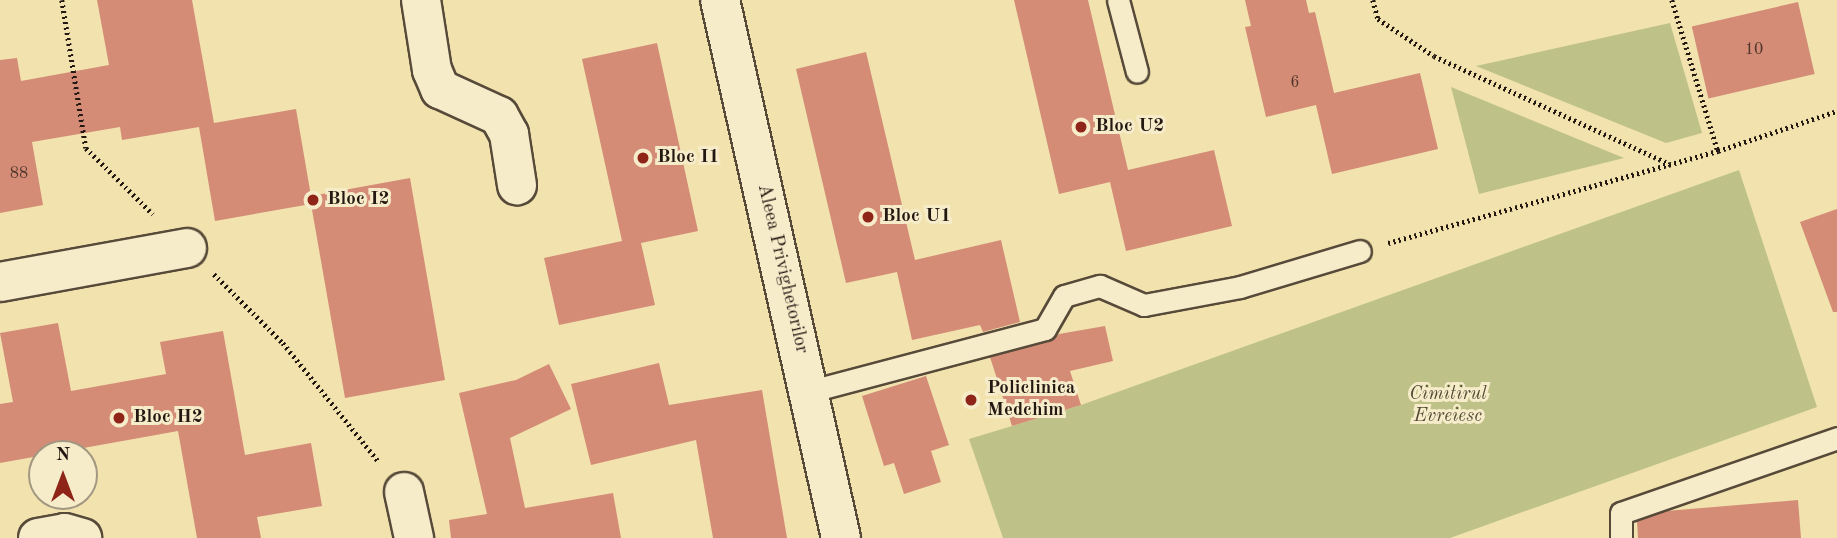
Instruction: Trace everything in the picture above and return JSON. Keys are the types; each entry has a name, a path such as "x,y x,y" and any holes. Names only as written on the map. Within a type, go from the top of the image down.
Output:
{"street":[{"path":"421,0 432,70 440,89 499,116 509,134 517,185"},
{"name":"Aleea Privighetorilor","path":"720,0 811,391 841,538"},
{"path":"0,282 187,247"},
{"path":"404,492 414,538"},
{"path":"38,538 65,533 82,538"}],"lane":[{"path":"1118,0 1137,72"},
{"path":"811,391 1045,329 1064,296 1100,286 1144,305 1240,287 1360,251"},
{"path":"1621,538 1620,513 1837,438"}],"path":[{"path":"1373,0 1378,19 1434,56 1671,164"},
{"path":"1672,0 1718,151"},
{"path":"1360,251 1718,151 1837,111"}],"green space":[{"path":"1670,23 1702,133 1666,143 1476,66"},
{"path":"1451,87 1624,158 1479,194"},
{"name":"Cimitirul Evreiesc","path":"1739,170 1817,407 1450,538 1003,538 969,439 1081,405"}],"building":[{"name":"Bloc I2","path":"97,0 192,0 214,123 296,109 311,196 410,178 445,380 345,398 311,204 215,221 199,127 122,140 120,127 32,142 43,205 0,213 0,60 17,58 21,81 109,65"},
{"name":"Bloc U2","path":"1014,0 1088,0 1128,170 1214,150 1232,226 1126,251 1110,182 1059,194"},
{"path":"1245,0 1306,0 1309,13 1315,12 1334,93 1420,73 1438,149 1332,174 1316,105 1266,117 1245,27 1251,26"},
{"path":"1798,2 1815,74 1708,99 1692,27"},
{"name":"Bloc I1","path":"657,43 698,231 641,243 655,305 559,325 544,258 622,241 582,59"},
{"name":"Bloc U1","path":"866,52 915,260 1001,240 1020,322 983,332 980,325 912,340 897,272 846,283 796,69"},
{"path":"1837,209 1837,312 1833,312 1800,222"},
{"name":"Bloc H2","path":"58,323 71,391 166,374 160,342 223,331 245,455 311,443 322,506 257,517 261,538 197,538 178,431 98,445 98,440 28,440 28,458 0,463 0,404 13,402 0,333"},
{"path":"1105,326 1113,361 1070,371 1081,405 1012,426 990,357 1048,342 1059,334"},
{"path":"659,363 669,405 762,390 787,538 713,538 696,440 591,465 571,384"},
{"path":"549,364 571,409 510,438 525,508 613,493 621,538 451,538 449,520 487,514 459,393 516,380"},
{"path":"926,376 949,445 931,451 941,482 904,494 894,463 884,466 862,396"},
{"path":"1798,500 1801,538 1638,538 1637,521 1666,511"}],"place":[{"name":"Bloc U2","path":"1081,127"},
{"name":"Bloc I1","path":"643,158"},
{"name":"Bloc I2","path":"313,200"},
{"name":"Bloc U1","path":"868,217"},
{"name":"Policlinica Medchim","path":"971,400"},
{"name":"Bloc H2","path":"119,418"}]}
